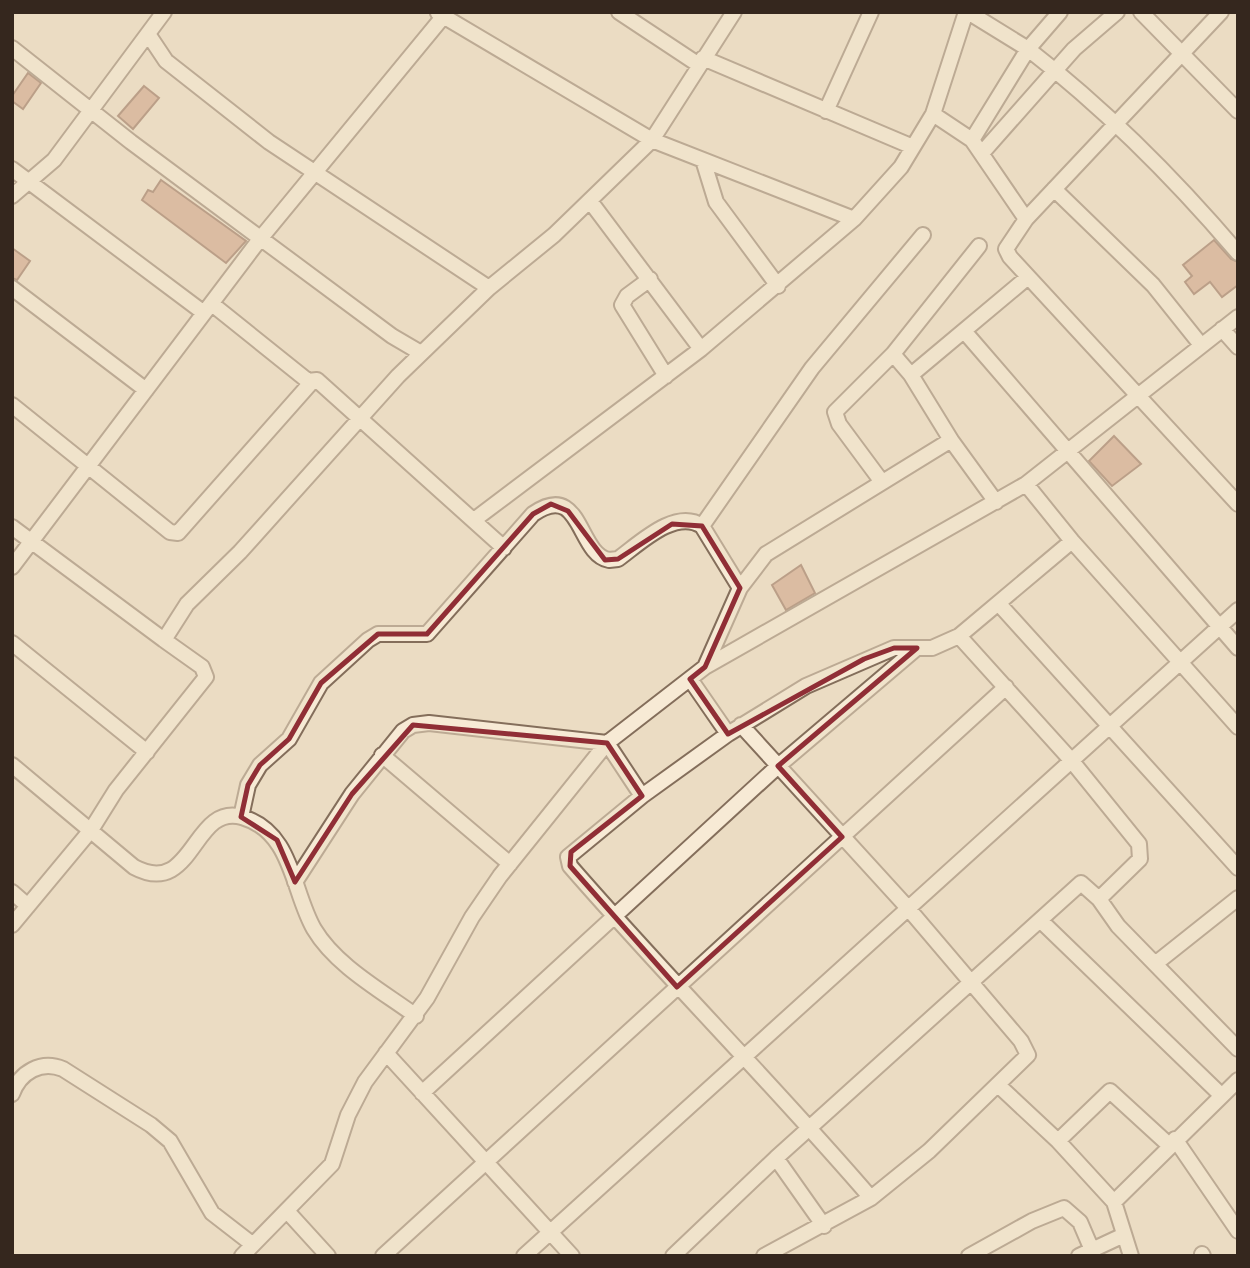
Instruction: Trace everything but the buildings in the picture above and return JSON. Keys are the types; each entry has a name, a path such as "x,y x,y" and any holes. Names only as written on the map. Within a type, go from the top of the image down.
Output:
{"street":[{"path":"12,196 54,160 164,12"},
{"path":"619,12 701,62 914,147"},
{"path":"164,640 187,604 248,543 358,417 489,288 590,201 652,140 734,12"},
{"path":"826,111 872,12"},
{"path":"474,520 701,349 854,219 901,167 933,114 967,12 1028,49 1054,70 1202,210 1238,253"},
{"path":"972,140 1028,49 1059,12"},
{"path":"982,153 1054,70 1117,12"},
{"path":"1140,12 1183,52 1238,111"},
{"path":"1221,12 1026,219 1006,249 1028,277 1238,503"},
{"path":"12,567 260,239 442,14 652,140 854,219"},
{"path":"148,34 166,61 269,142 489,288"},
{"path":"14,51 260,239 421,354"},
{"path":"933,114 972,140 1026,219"},
{"path":"703,160 716,202 778,286"},
{"path":"12,169 308,381 317,380 346,403 358,417 504,548"},
{"path":"1054,189 1153,285 1202,345"},
{"path":"590,201 701,349"},
{"path":"702,526 812,368 923,234"},
{"path":"882,482 839,424 835,412 893,354 979,246"},
{"path":"911,375 1028,277"},
{"path":"650,279 627,296 622,305 666,376"},
{"path":"12,288 146,390"},
{"path":"242,1256 332,1164 348,1115 365,1082 416,1016 472,918 510,864 607,743 705,667 1026,484 1238,317"},
{"path":"1222,329 1238,347"},
{"path":"964,331 1238,648"},
{"path":"893,354 911,375 951,440 996,502"},
{"path":"12,405 175,534 306,391 308,381"},
{"path":"705,667 740,588 766,554 951,440"},
{"path":"1026,484 1072,541 1238,727"},
{"path":"241,817 248,785 260,765 289,739 321,683 368,640 379,634 427,634 533,514 551,504 568,511 594,548 609,560 618,559 672,524 685,521 702,526 740,588"},
{"path":"12,527 202,667 206,674 116,790 91,830 12,925"},
{"path":"871,1198 810,1127 741,1057 615,918 570,866 568,858 642,796 741,725 806,686 864,659 894,648 939,646 959,636 1072,541"},
{"path":"999,604 1238,868"},
{"path":"524,1256 906,907 1238,610"},
{"path":"959,636 1071,760 1142,849 1140,859 1099,899"},
{"path":"12,643 147,752"},
{"path":"422,1093 778,766 918,648"},
{"path":"690,679 728,734"},
{"path":"383,1256 1006,687"},
{"path":"295,882 352,794 403,731 413,725 429,723 607,743"},
{"path":"741,725 906,907 1027,1049 1026,1059 929,1151 871,1198 824,1226 764,1256"},
{"path":"607,743 642,796"},
{"path":"383,755 510,864"},
{"path":"12,765 134,867 149,875 159,876 178,865 218,821 241,817 262,827 277,840 287,856 315,930 330,950 416,1016"},
{"path":"674,1256 776,1158 1081,883 1099,899 1118,926 1238,1049"},
{"path":"12,892 28,906"},
{"path":"1155,964 1238,898"},
{"path":"1040,920 1220,1094"},
{"path":"386,1053 572,1256"},
{"path":"12,1094 22,1077 35,1068 48,1065 63,1069 151,1125 170,1141 212,1213 252,1244"},
{"path":"1114,1202 1220,1094 1238,1080"},
{"path":"998,1085 1058,1140 1114,1202 1131,1256"},
{"path":"1058,1140 1110,1091 1172,1142 1238,1231"},
{"path":"776,1158 824,1226"},
{"path":"968,1256 1032,1221 1064,1208 1080,1222 1085,1253 1125,1235"},
{"path":"287,1211 328,1256"}],"highlighted area":[{"path":"551,504 568,511 605,560 618,559 672,524 702,526 740,588 705,667 690,679 728,734 864,659 894,648 917,648 778,766 842,837 677,987 570,866 571,852 642,796 607,743 413,725 352,794 295,882 277,840 241,817 248,785 260,765 289,739 321,683 378,634 427,634 533,514"}]}
